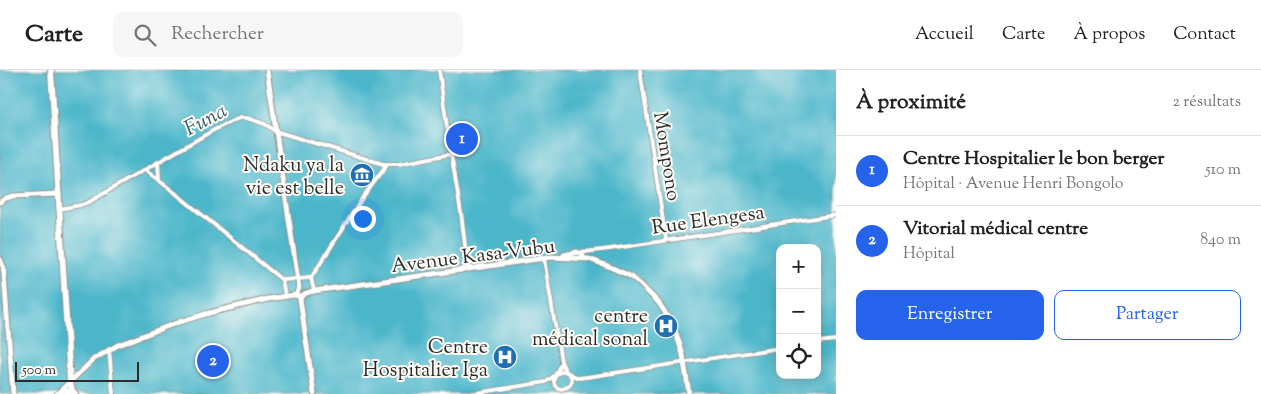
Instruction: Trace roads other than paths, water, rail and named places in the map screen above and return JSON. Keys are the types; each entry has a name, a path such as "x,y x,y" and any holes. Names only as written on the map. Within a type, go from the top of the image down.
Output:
{"highway":[{"path":"49,70 70,388"},
{"path":"63,296 70,388"},
{"path":"69,369 72,373 79,372"},
{"path":"58,393 70,388"}],"main road":[{"path":"267,70 314,394"},
{"path":"2,200 14,196 57,194"},
{"path":"552,257 579,255"},
{"name":"Avenue Kasa-Vubu","path":"70,388 79,372 109,349 147,333 186,320 238,306 314,291 552,257 579,255 617,270 636,280 659,303 671,322 679,342 689,394"},
{"path":"0,259 4,268 13,394"}],"street":[{"path":"439,70 468,269"},
{"name":"Mompono","path":"640,70 666,240"},
{"path":"58,206 84,204 237,119 247,118 274,126 372,162 387,165 451,154"},
{"path":"157,179 159,173 158,162"},
{"path":"314,291 311,278 387,165"},
{"path":"152,166 159,173"},
{"path":"152,166 157,179"},
{"path":"145,170 282,280 285,296"},
{"name":"Rue Elengesa","path":"579,255 836,215"},
{"path":"544,259 561,362 572,379 565,393 546,382"},
{"path":"282,280 311,278"},
{"path":"821,342 836,340"},
{"path":"109,349 113,394"},
{"path":"470,394 546,382 562,371 579,378 776,349"},
{"path":"101,354 106,356 109,363"},
{"path":"561,362 554,382 558,388 564,389 569,387 579,378"}],"water":[{"name":"Funa","path":"0,70 836,70 836,394 0,394"}],"place":[{"name":"Centre Hospitalier le bon berger","path":"462,139"},
{"name":"Ndaku ya la vie est belle","path":"362,175"},
{"name":"centre médical sonal","path":"666,326"},
{"name":"Centre Hospitalier Iga","path":"505,357"},
{"name":"Vitorial médical centre","path":"213,361"}]}
